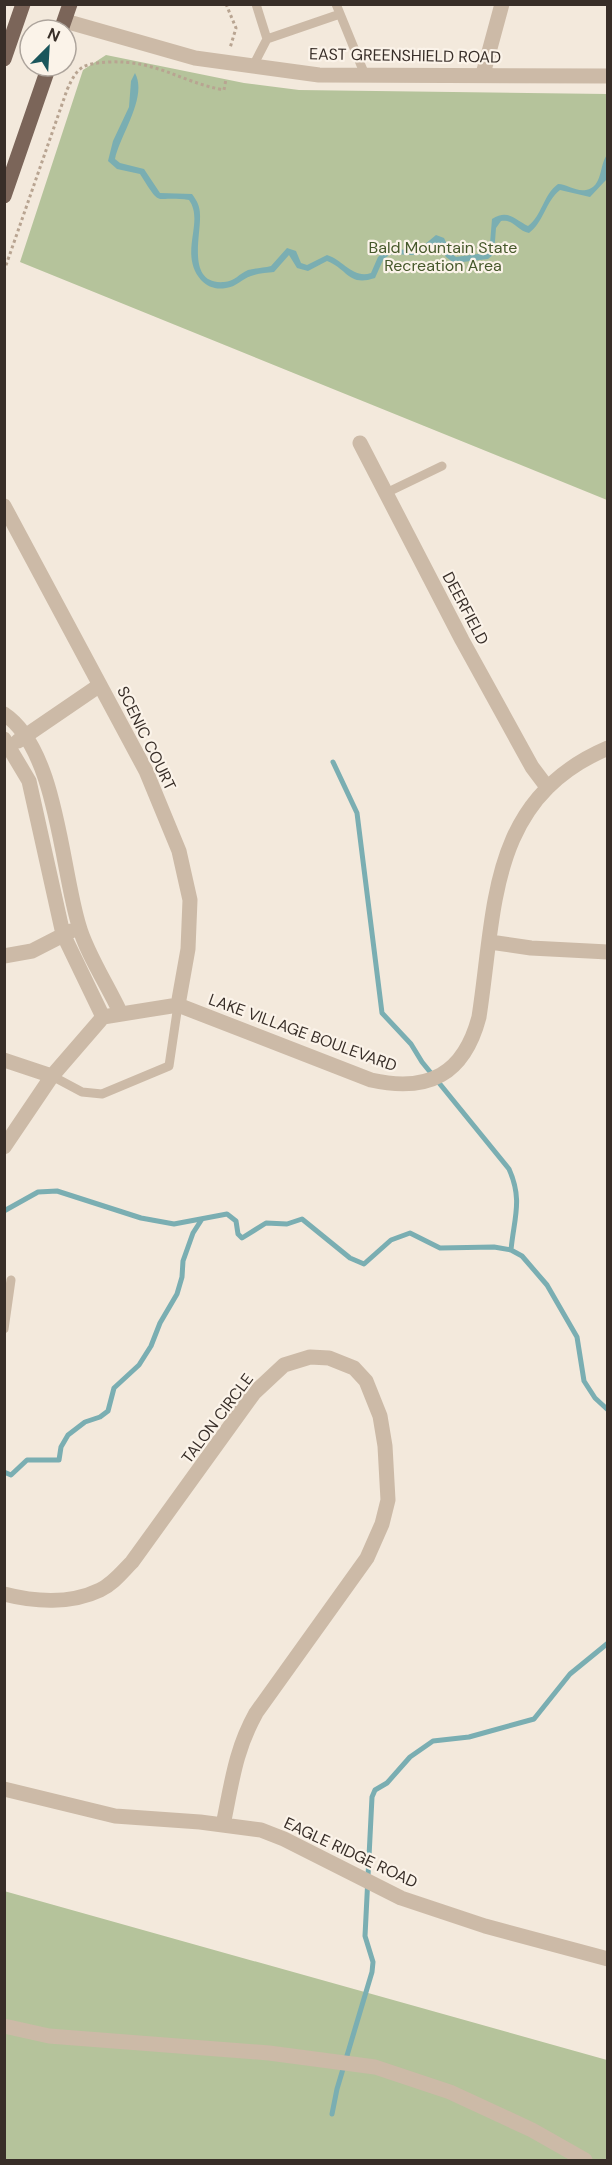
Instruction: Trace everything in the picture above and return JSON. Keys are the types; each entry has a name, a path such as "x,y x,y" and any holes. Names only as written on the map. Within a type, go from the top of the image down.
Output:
{"main road":[{"path":"4,59 23,4"},
{"path":"4,196 45,78"}],"street":[{"path":"483,74 502,4"},
{"name":"EAST GREENSHIELD ROAD","path":"78,29 195,58 319,75 608,76"},
{"name":"DEERFIELD","path":"360,443 462,640 532,767 547,787"},
{"name":"SCENIC COURT","path":"4,506 146,771 179,851 190,900 188,949 178,1005"},
{"path":"4,1147 52,1076 103,1017 63,934 29,781 8,743 25,736 100,685"},
{"path":"4,714 25,736 49,788 79,928 120,1012"},
{"path":"547,787 561,773 608,748"},
{"name":"LAKE VILLAGE BOULEVARD","path":"103,1017 120,1012 178,1005 371,1080 397,1086 421,1083 446,1074 464,1055 474,1036 501,868 509,844 526,813 547,787"},
{"path":"4,956 32,951 79,928"},
{"path":"490,942 531,948 608,952"},
{"path":"4,1060 52,1076"},
{"name":"TALON CIRCLE","path":"4,1594 50,1602 100,1590 132,1562 254,1393 284,1365 310,1357 329,1358 354,1368 366,1381 380,1416 385,1446 388,1500 382,1524 367,1558 256,1713 234,1762 223,1825"},
{"name":"EAGLE RIDGE ROAD","path":"4,1789 115,1816 261,1830 284,1839 401,1898 485,1926 608,1959"},
{"path":"4,2026 49,2036 237,2050 375,2067 450,2092 532,2130 585,2160"}],"lane":[{"path":"254,66 267,39 256,4"},
{"path":"336,4 365,75"},
{"path":"267,39 340,14"},
{"path":"386,493 442,466"},
{"path":"52,1076 82,1092 102,1094 169,1066 178,1005"},
{"path":"4,1329 11,1280"}],"path":[{"path":"226,4 236,28 229,52"},
{"path":"4,272 67,90 77,71 92,62 129,61 165,69 202,85 224,90 227,74"}],"green space":[{"name":"Bald Mountain State Recreation Area","path":"106,55 244,83 299,90 607,94 607,500 20,262 83,70"},
{"path":"4,1891 607,2060 607,2160 5,2160"}],"water":[{"path":"135,73 138,83 136,104 115,159 120,163 144,169 160,193 192,194 200,212 198,258 200,268 204,276 212,281 228,282 248,270 271,266 287,248 296,251 301,263 307,265 327,255 353,271 365,274 371,273 378,257 387,249 418,250 436,235 444,238 451,253 456,257 485,253 490,244 492,219 507,215 528,226 558,184 582,190 595,185 607,155 606,180 590,197 560,190 529,233 512,223 501,221 496,228 494,254 488,259 454,263 446,257 437,243 420,254 389,255 383,260 375,278 359,280 353,279 327,261 308,271 297,268 289,255 274,272 248,277 230,287 216,288 201,280 195,270 191,249 194,218 189,200 159,199 152,193 140,174 117,169 108,161 113,141 129,107 131,81"}],"waterway":[{"path":"333,762 357,813 382,1013 411,1044 422,1062 509,1169 517,1200 511,1250"},
{"path":"4,1211 38,1192 57,1191 141,1218 174,1224 227,1214 236,1221 238,1234 242,1238 266,1223 287,1224 302,1219 350,1258 364,1264 391,1240 410,1233 440,1248 494,1247 511,1250 522,1256 547,1285 577,1337 584,1381 595,1398 608,1410"},
{"path":"4,1472 11,1475 27,1460 59,1460 61,1447 68,1435 85,1422 100,1417 108,1411 114,1388 139,1365 177,1294 182,1277 183,1261 193,1233 202,1219"},
{"path":"332,2114 337,2089 372,1972 373,1962 365,1936 372,1797 375,1790 387,1783 410,1757 433,1741 469,1737 534,1719 570,1674 608,1643"}]}
